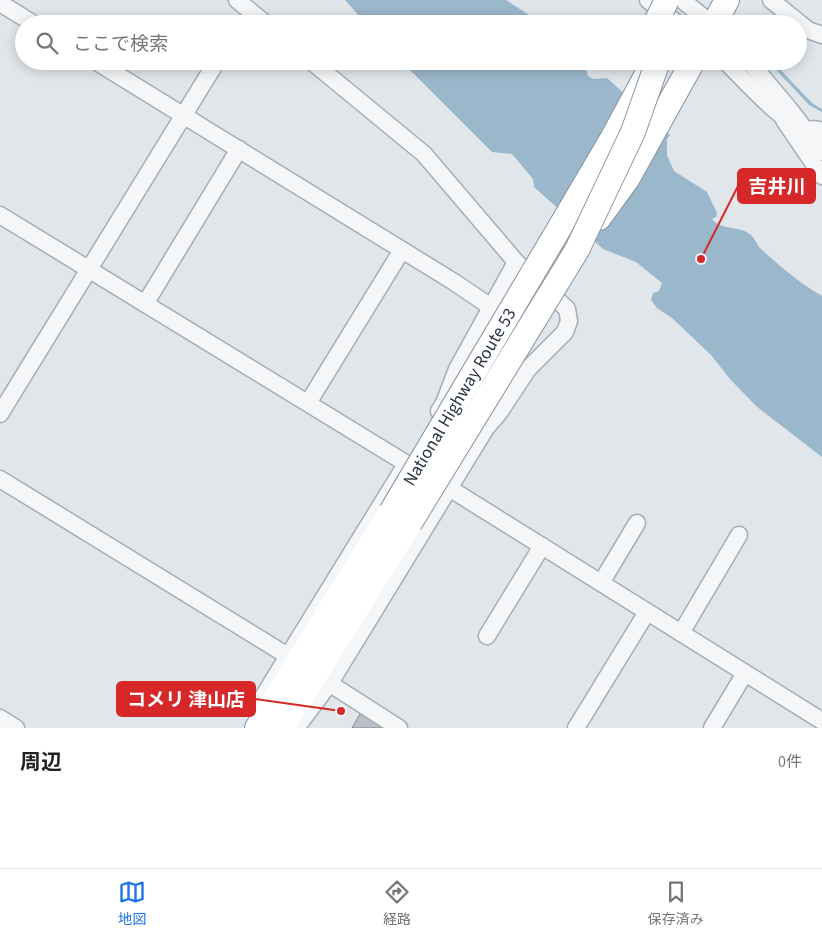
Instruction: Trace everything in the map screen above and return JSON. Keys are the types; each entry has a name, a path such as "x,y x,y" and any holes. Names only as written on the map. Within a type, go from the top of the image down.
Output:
{"highway":[{"path":"660,15 667,0"},
{"path":"677,15 683,0"},
{"path":"718,15 727,0"},
{"path":"553,239 576,182 632,70"},
{"name":"National Highway Route 53","path":"257,728 308,669 311,658 318,653 356,593 391,553 400,517 648,70"},
{"name":"National Highway Route 53","path":"282,728 308,669 400,517 577,250 634,132 655,70"},
{"path":"577,250 628,178 689,70"},
{"name":"National Highway Route 53","path":"265,728 296,678 308,669"}],"street":[{"path":"237,0 255,15"},
{"path":"648,0 667,15"},
{"path":"683,0 702,15"},
{"path":"771,0 790,15"},
{"path":"0,3 19,15"},
{"path":"807,29 822,35"},
{"path":"110,70 454,282 491,308"},
{"path":"0,414 212,70"},
{"path":"245,728 308,669 449,488 486,428 499,413 528,369 565,332 569,321 567,310 516,262 424,154 322,70"},
{"path":"734,70 783,118 822,176"},
{"path":"757,70 792,111 822,152"},
{"path":"783,118 805,130 815,128 822,131"},
{"path":"145,304 239,149"},
{"path":"0,215 406,464"},
{"path":"308,403 402,250"},
{"path":"296,728 308,669 406,464 444,403 457,369 516,262"},
{"path":"444,403 486,428"},
{"path":"0,479 308,669 399,728"},
{"path":"449,488 822,721"},
{"path":"601,583 637,523"},
{"path":"681,633 739,535"},
{"path":"487,636 542,546"},
{"path":"576,728 647,612"},
{"path":"712,728 745,673"},
{"path":"0,718 16,728"}],"water":[{"path":"345,0 506,0 529,15 358,15"},
{"path":"410,70 586,70 588,76 593,79 607,78 670,135 667,139 667,155 674,171 707,192 717,213 716,217 712,219 720,225 750,234 760,248 775,262 797,280 822,296 822,457 756,406 730,379 711,355 672,318 657,308 651,300 653,293 659,291 662,283 636,262 603,249 534,187 533,179 512,154 492,152"},
{"path":"776,70 781,70 812,103 822,109 822,112 809,105"}],"building":[{"path":"364,707 398,728 352,728"}],"place":[{"name":"吉井川","path":"701,259"},
{"name":"コメリ 津山店","path":"341,711"}]}
